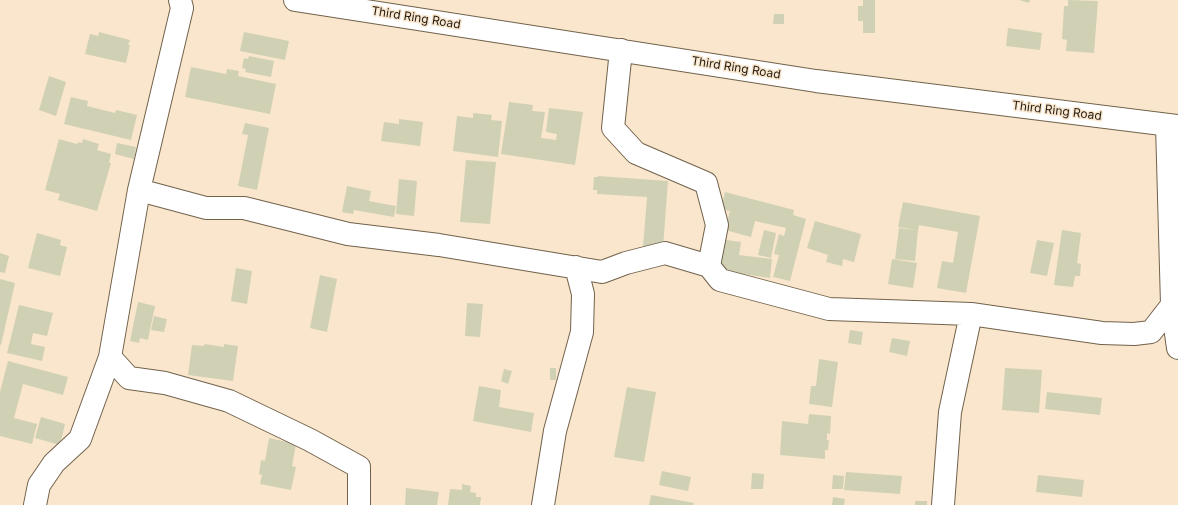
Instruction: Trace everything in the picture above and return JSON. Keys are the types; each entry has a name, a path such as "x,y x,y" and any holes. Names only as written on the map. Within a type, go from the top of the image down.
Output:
{"street":[{"path":"35,505 39,485 54,463 80,439 110,357 139,190 182,8 180,0"},
{"name":"Third Ring Road","path":"295,0 816,81 1173,126"},
{"path":"621,50 613,128 636,153 706,183 717,225 709,266"},
{"path":"1173,126 1172,305 1178,348"},
{"path":"139,190 206,208 244,208 348,234 439,245 602,272 626,263 665,253 709,266 720,280 829,309 971,314 1102,333 1134,334 1151,332 1172,305"},
{"path":"543,505 555,430 582,332 583,294 576,267"},
{"path":"943,505 950,412 971,314"},
{"path":"110,357 129,378 165,383 228,400 310,440 359,467 359,505"}],"building":[{"path":"863,0 875,0 875,33 863,33 863,21 858,21 858,6 863,6"},
{"path":"1019,0 1030,0 1029,3"},
{"path":"1068,0 1098,1 1094,53 1066,51 1067,40 1062,39 1064,6 1068,6"},
{"path":"774,14 784,14 784,24 773,24"},
{"path":"1008,28 1042,33 1040,50 1006,46"},
{"path":"99,32 130,40 126,63 85,54 90,34 98,36"},
{"path":"244,32 289,41 285,60 240,51"},
{"path":"249,56 274,61 271,77 245,72 246,69 242,68 244,58 248,59"},
{"path":"191,67 226,74 227,69 239,71 238,76 276,84 270,114 185,97"},
{"path":"49,76 66,82 56,116 39,110"},
{"path":"71,97 88,101 87,106 115,113 116,110 137,115 131,140 64,124"},
{"path":"509,102 533,105 532,111 545,112 541,138 556,140 557,134 546,132 549,108 583,112 575,165 501,154"},
{"path":"473,113 492,115 491,120 502,121 498,157 453,151 457,116 473,118"},
{"path":"399,119 423,122 420,146 381,141 384,122 399,124"},
{"path":"245,123 269,128 257,190 238,186 248,135 242,134"},
{"path":"59,139 77,144 78,142 82,143 83,139 99,144 97,150 111,154 109,163 111,163 97,211 58,200 60,194 45,190"},
{"path":"117,143 136,147 134,159 115,154"},
{"path":"466,160 496,162 490,224 460,222"},
{"path":"598,176 668,181 663,248 643,247 647,197 597,194 597,190 593,190 594,177"},
{"path":"399,179 417,181 414,216 396,214"},
{"path":"347,186 371,191 369,201 396,206 394,217 354,210 353,214 342,212"},
{"path":"725,192 794,210 793,215 806,219 790,281 773,277 779,255 774,254 779,234 784,236 786,228 755,221 751,237 725,230 730,211 721,209"},
{"path":"903,202 980,216 966,293 937,288 942,261 953,263 958,232 919,225 918,230 898,227"},
{"path":"815,221 861,234 854,262 843,259 842,266 826,262 828,255 807,248"},
{"path":"899,228 918,230 915,261 895,259"},
{"path":"764,230 776,233 771,258 758,255"},
{"path":"1062,230 1081,233 1077,263 1081,264 1080,276 1075,276 1073,287 1054,285"},
{"path":"37,233 61,240 60,245 67,247 60,276 28,268"},
{"path":"720,239 741,242 739,255 772,259 770,278 716,270"},
{"path":"1037,240 1054,243 1047,276 1030,273"},
{"path":"0,253 9,256 5,273 0,272"},
{"path":"892,259 917,263 913,288 888,284"},
{"path":"236,268 252,271 247,304 231,301"},
{"path":"320,275 337,279 327,332 310,328"},
{"path":"0,279 15,283 1,345 0,345"},
{"path":"138,302 155,306 148,340 140,338 139,343 130,341"},
{"path":"467,303 483,304 480,337 465,336"},
{"path":"19,305 53,313 47,336 33,333 31,344 45,347 42,361 7,353"},
{"path":"154,316 167,319 164,332 151,330"},
{"path":"850,330 863,332 861,345 848,343"},
{"path":"892,338 910,341 907,356 889,352"},
{"path":"204,344 224,347 224,344 238,346 233,381 188,375 192,345 204,346"},
{"path":"819,359 838,362 832,407 809,404 811,386 816,386"},
{"path":"8,361 68,377 63,395 23,384 14,418 37,424 32,444 0,436 0,392"},
{"path":"550,368 556,368 556,380 550,380"},
{"path":"1005,368 1042,370 1039,413 1002,410"},
{"path":"504,369 512,371 508,384 501,381"},
{"path":"479,386 501,390 499,407 534,413 531,432 473,421"},
{"path":"627,387 656,392 644,462 614,457"},
{"path":"1047,392 1102,398 1100,415 1045,409"},
{"path":"809,414 831,416 830,434 827,433 827,440 829,440 828,450 825,450 825,459 780,455 782,421 808,424"},
{"path":"41,417 65,424 60,445 35,438"},
{"path":"269,438 296,444 292,466 296,467 291,490 260,484 262,475 259,474 261,460 265,461"},
{"path":"662,471 691,477 688,491 659,485"},
{"path":"846,472 902,476 900,494 844,490"},
{"path":"752,473 764,474 763,489 751,489"},
{"path":"833,475 844,476 843,489 832,489"},
{"path":"1038,475 1084,480 1082,497 1036,492"},
{"path":"462,484 471,486 470,492 476,493 476,497 481,497 480,505 448,505 450,489 462,490"},
{"path":"406,488 439,492 437,505 405,505"},
{"path":"651,495 694,503 693,505 649,505"},
{"path":"833,497 845,499 844,505 832,505"},
{"path":"915,501 927,501 927,505 915,505"}]}
